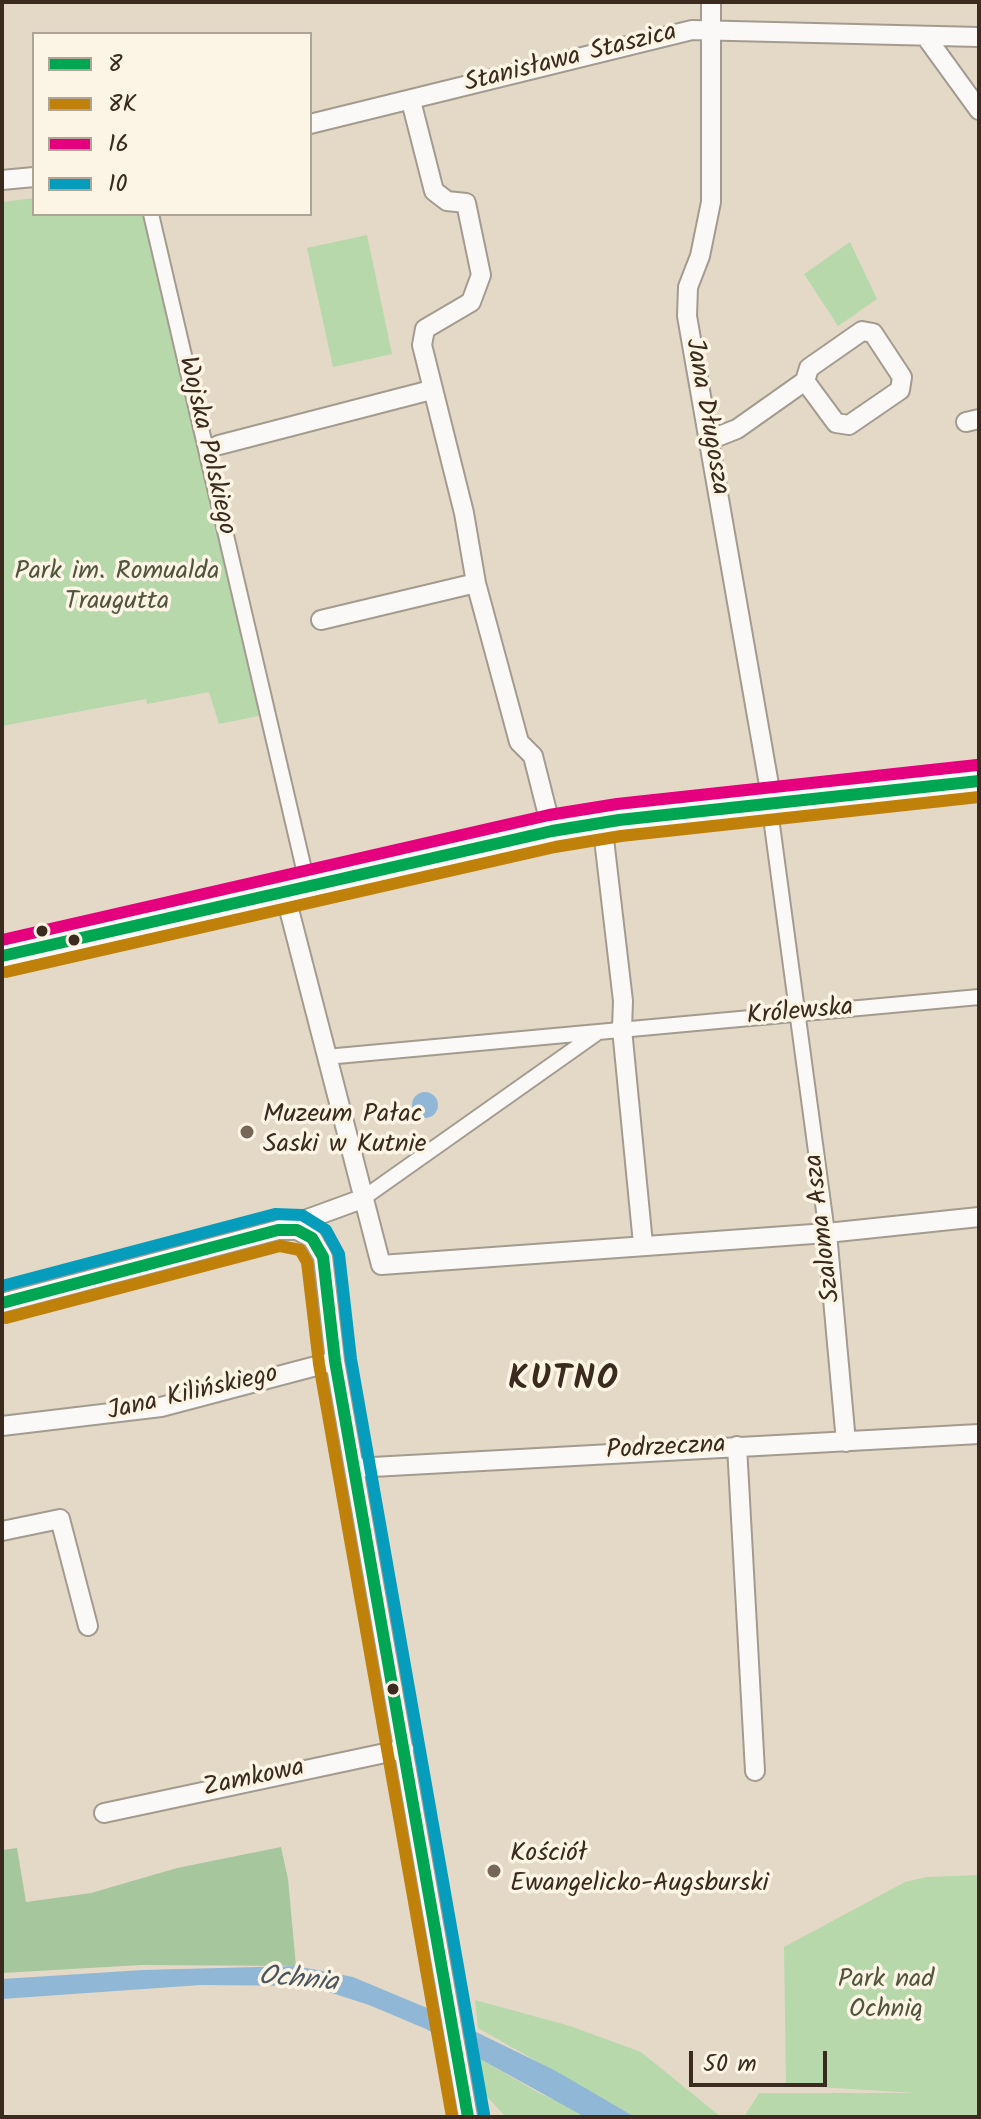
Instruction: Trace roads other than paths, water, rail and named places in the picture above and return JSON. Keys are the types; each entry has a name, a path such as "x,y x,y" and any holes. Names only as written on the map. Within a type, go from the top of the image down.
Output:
{"street":[{"name":"Jana Długosza","path":"711,2 711,202 700,256 688,287 687,316 772,813"},
{"name":"Stanisława Staszica","path":"312,124 677,33 711,31 979,37"},
{"path":"926,37 979,110"},
{"path":"411,101 434,191 447,201 466,203 481,275 471,302 425,329 422,345 464,513 476,583 519,742 533,756 552,831"},
{"path":"2,180 32,177"},
{"name":"Wojska Polskiego","path":"151,216 303,865"},
{"path":"709,440 737,429 805,381 809,368 862,331 873,333 902,377 900,390 849,425 836,423 805,381"},
{"path":"219,445 431,390"},
{"path":"321,620 476,583"},
{"path":"2,956 602,822 772,813 979,781"},
{"name":"Szaloma Asza","path":"772,813 827,1233 846,1442"},
{"path":"602,822 623,1001 622,1029 643,1244"},
{"path":"285,894 381,1265 827,1233 979,1217"},
{"name":"Królewska","path":"326,1057 979,997"},
{"path":"2,1303 278,1230 297,1220 362,1199 599,1032"},
{"path":"278,1230 297,1230 312,1238 323,1257 335,1361 449,1995 468,2117"},
{"name":"Jana Kilińskiego","path":"2,1426 161,1407 335,1361"},
{"name":"Podrzeczna","path":"354,1468 979,1434"},
{"path":"737,1446 755,1771"},
{"path":"2,1531 60,1519 88,1626"},
{"name":"Zamkowa","path":"104,1813 404,1749"}],"water":[{"path":"425,1092 434,1096 438,1105 434,1114 425,1118 416,1114 412,1105 416,1096"},
{"name":"Ochnia","path":"296,1966 353,1977 427,2008 554,2070 635,2117 585,2117 426,2029 369,2005 310,1986 201,1985 2,1999 2,1979 143,1970"}],"place":[{"name":"Muzeum Pałac Saski w Kutnie","path":"247,1132"},
{"name":"Kościół Ewangelicko-Augsburski","path":"494,1871"}],"district":[{"name":"KUTNO","path":"564,1382"}],"park label":[{"name":"Park im. Romualda Traugutta","path":"117,589"},
{"name":"Park nad Ochnią","path":"886,1997"}]}
